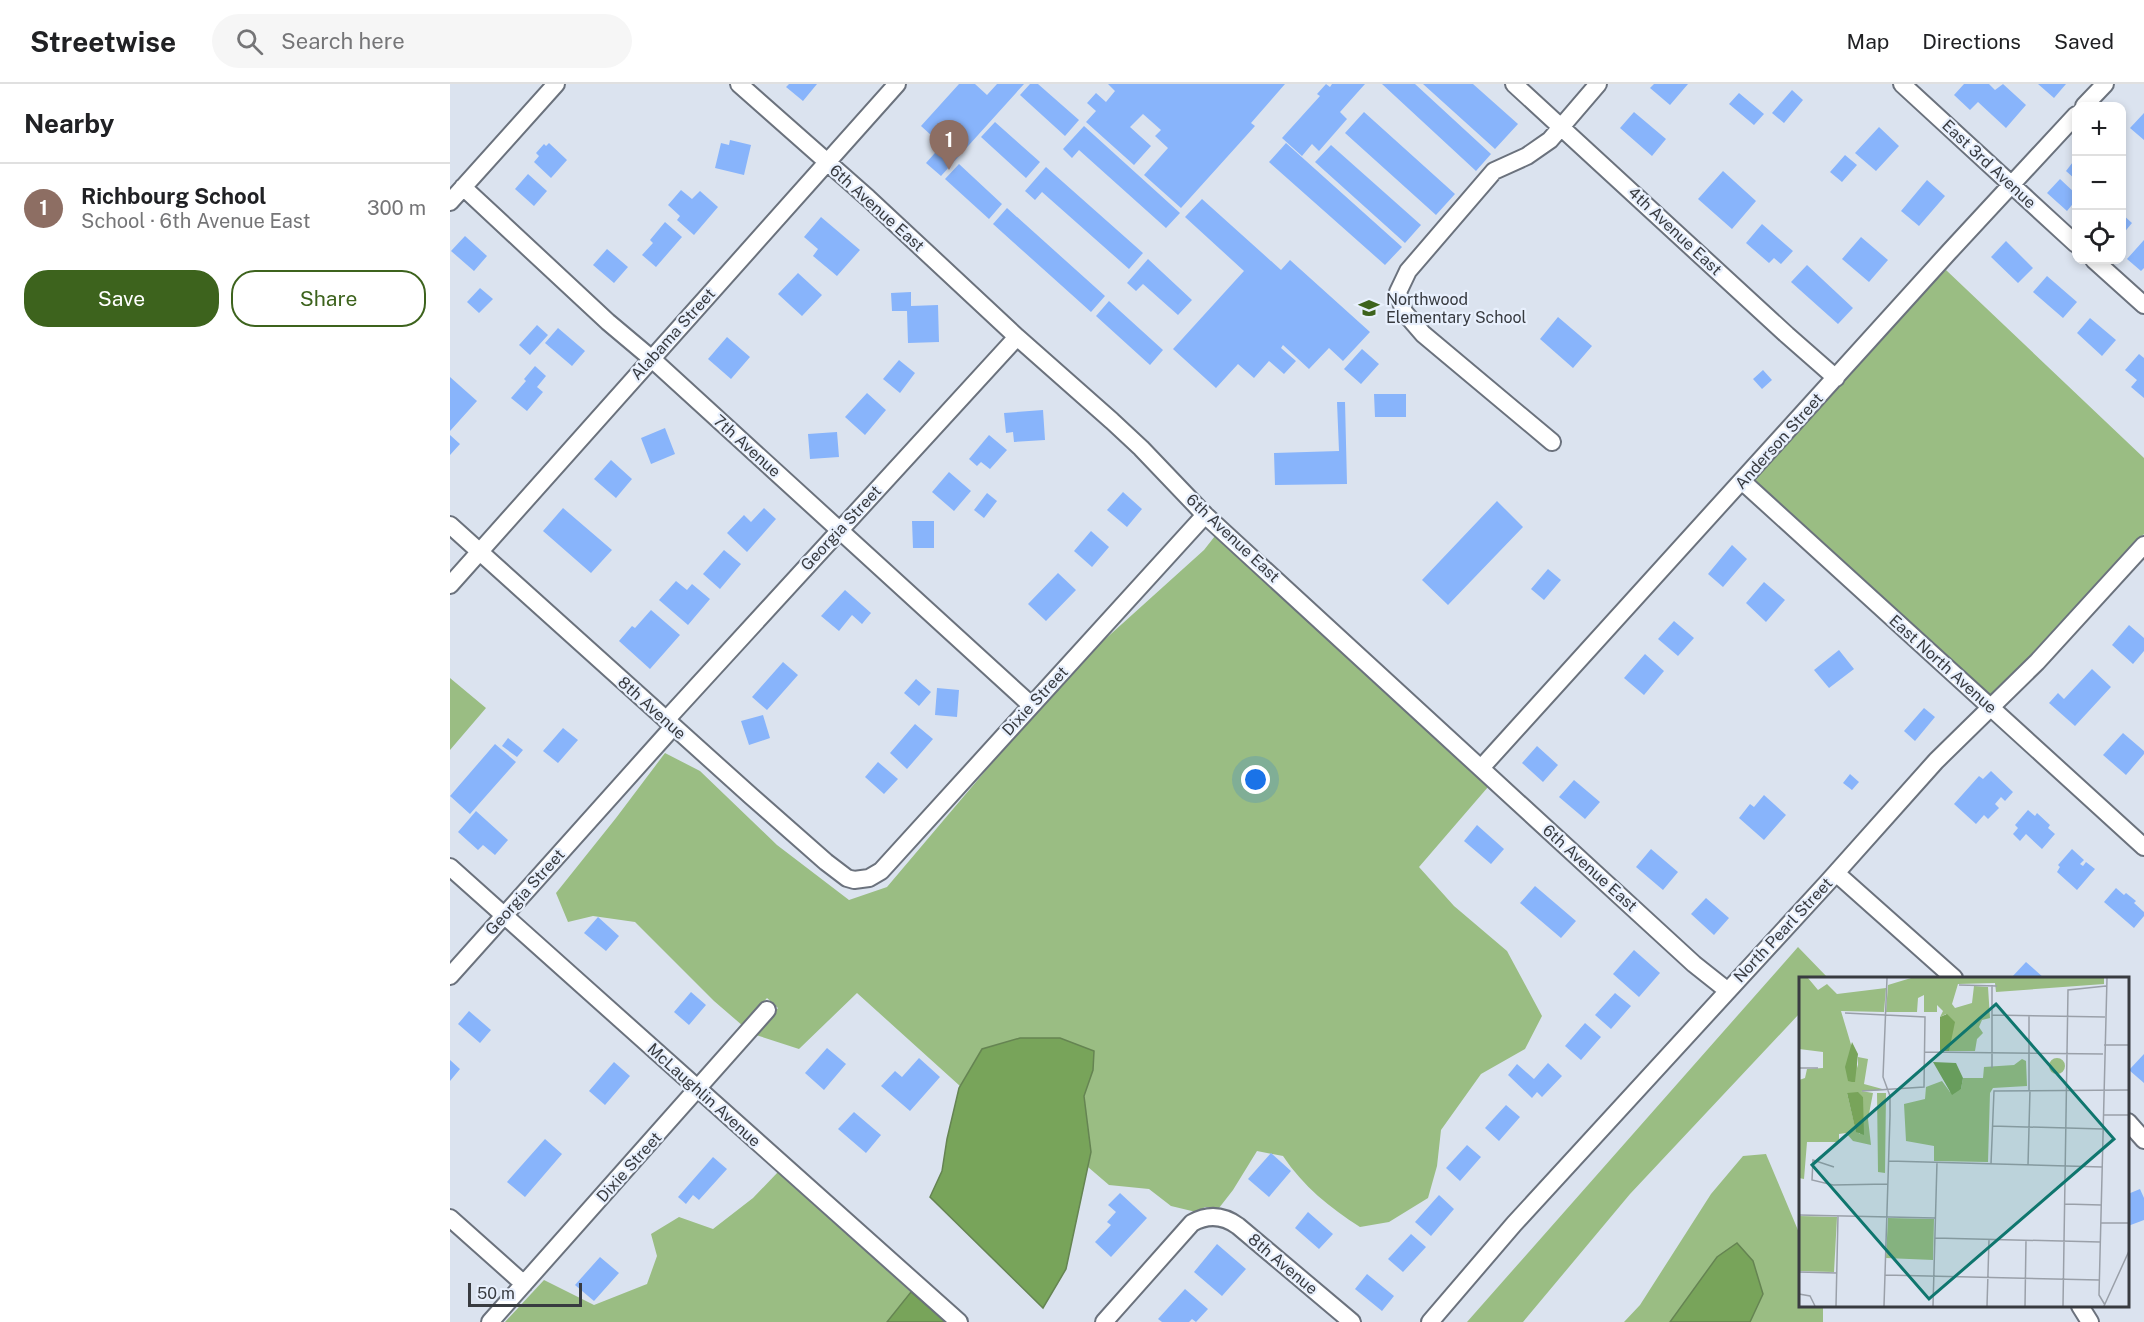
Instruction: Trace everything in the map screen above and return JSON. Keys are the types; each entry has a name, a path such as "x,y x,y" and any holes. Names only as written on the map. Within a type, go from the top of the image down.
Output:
{"street":[{"path":"450,202 556,84"},
{"name":"6th Avenue East","path":"739,84 868,198 1017,337 1141,448 1205,515 1694,964 1728,991"},
{"name":"Alabama Street","path":"450,585 897,84"},
{"name":"4th Avenue East","path":"1514,84 1836,378"},
{"path":"1552,442 1424,334 1404,312 1398,292 1408,271 1494,171 1527,156 1550,140 1598,84"},
{"name":"East 3rd Avenue","path":"1902,84 2072,240"},
{"path":"2088,102 2105,84"},
{"name":"Anderson Street","path":"1480,768 2072,119"},
{"name":"7th Avenue","path":"463,187 608,322 652,359 1031,705"},
{"path":"2098,264 2144,305"},
{"name":"Georgia Street","path":"450,976 839,531 1017,337"},
{"name":"East North Avenue","path":"1742,481 2144,847"},
{"name":"Dixie Street","path":"860,879 869,878 881,871 1205,515"},
{"name":"8th Avenue","path":"450,525 669,724 826,862 847,878 860,879"},
{"name":"North Pearl Street","path":"1430,1322 1514,1224 1936,761 1991,708 2144,545"},
{"name":"McLaughlin Avenue","path":"450,867 959,1322"},
{"path":"1836,873 1953,977"},
{"name":"Dixie Street","path":"490,1322 767,1010"},
{"path":"2129,1124 2144,1140"},
{"name":"8th Avenue","path":"1104,1322 1192,1223 1203,1217 1211,1216 1227,1219 1238,1226 1352,1322"},
{"path":"450,1218 524,1284"},
{"path":"2081,1307 2090,1322"}],"shaded area":[{"path":"1946,270 2144,458 2144,534 1992,696 1754,480"},
{"path":"1215,536 1488,787 1419,867 1454,906 1507,951 1542,1016 1525,1049 1481,1074 1441,1130 1437,1166 1428,1198 1389,1222 1360,1227 1318,1196 1283,1156 1257,1151 1219,1208 1205,1207 1196,1212 1171,1206 1149,1189 1109,1185 1088,1167 1091,1152 1084,1096 1092,1070 982,1049 960,1086 857,993 799,1049 756,1035 778,1008 767,998 743,1026 714,1001 635,922 593,916 568,922 556,893 665,753 700,771 777,845 849,900 887,887 1042,704 1092,651 1204,550"},
{"path":"450,678 486,708 450,750"},
{"path":"1798,947 1827,977 1799,977 1799,1014 1630,1194 1523,1322 1467,1322"},
{"path":"1020,1038 1060,1038 1094,1051 1093,1070 1084,1096 1091,1152 1066,1269 1043,1308 930,1197 942,1171 959,1088 982,1049"},
{"path":"1766,1154 1799,1233 1799,1307 1823,1307 1823,1322 1750,1322 1763,1294 1717,1257 1670,1322 1624,1322 1640,1305 1711,1194 1743,1156"},
{"path":"778,1172 911,1292 887,1322 505,1322 544,1280 594,1305 647,1284 657,1256 651,1234 679,1217 713,1229 753,1198"},
{"path":"1737,1243 1753,1261 1763,1294 1750,1322 1670,1322 1717,1257"},
{"path":"911,1292 946,1322 887,1322"}],"building":[{"path":"789,84 817,84 803,101 786,87"},
{"path":"959,84 975,84 987,95 997,84 1024,84 941,176 926,163 942,145 921,126"},
{"path":"1030,84 1038,84 1079,120 1065,136 1020,95"},
{"path":"1108,84 1285,84 1251,123 1255,126 1181,208 1144,175 1168,148 1155,136 1161,130 1143,114 1130,127 1151,146 1134,165 1086,122 1096,111 1087,103 1096,93 1106,102 1115,91"},
{"path":"1326,84 1330,87 1332,84 1365,84 1340,112 1347,119 1319,151 1312,144 1302,156 1282,138 1320,96 1317,94"},
{"path":"1382,84 1415,84 1491,154 1476,171"},
{"path":"1423,84 1473,84 1518,124 1495,149"},
{"path":"1654,84 1688,84 1670,105 1650,88"},
{"path":"1964,84 1989,84 1995,90 2003,84 2026,105 2006,128 1978,102 1970,110 1954,95"},
{"path":"2038,84 2066,84 2054,98"},
{"path":"1792,90 1803,100 1784,123 1772,113"},
{"path":"1739,93 1764,114 1754,125 1729,104"},
{"path":"1364,112 1455,194 1436,215 1345,133"},
{"path":"1634,112 1666,139 1652,156 1620,128"},
{"path":"2144,113 2144,140 2130,128"},
{"path":"995,122 1040,162 1026,178 981,137"},
{"path":"1084,126 1180,213 1166,228 1079,150 1072,158 1063,149"},
{"path":"1879,127 1899,146 1876,171 1855,153"},
{"path":"730,140 751,145 744,175 715,168 721,143 729,145"},
{"path":"549,143 567,160 551,178 534,162 539,156 536,153 544,144 546,146"},
{"path":"1286,143 1402,247 1385,265 1269,162"},
{"path":"1331,145 1421,225 1405,243 1315,162"},
{"path":"1845,155 1857,165 1842,182 1830,172"},
{"path":"2072,163 2072,176 2066,171"},
{"path":"959,164 1002,204 989,219 945,179"},
{"path":"1046,167 1143,253 1129,269 1042,192 1035,200 1025,191"},
{"path":"1723,171 1756,201 1732,229 1698,199"},
{"path":"528,174 547,191 534,206 515,189"},
{"path":"2060,179 2072,190 2072,205 2067,211 2047,193"},
{"path":"1927,180 1945,196 1919,226 1901,211"},
{"path":"681,190 692,199 700,191 718,207 694,235 677,220 680,216 668,205"},
{"path":"1202,199 1281,270 1290,260 1370,332 1343,361 1329,348 1309,369 1283,345 1281,348 1296,361 1284,374 1269,361 1254,378 1238,364 1216,388 1173,349 1244,271 1185,217"},
{"path":"1007,208 1105,296 1091,312 993,224"},
{"path":"821,217 860,250 837,276 813,256 818,249 804,237"},
{"path":"2126,218 2132,223 2126,230"},
{"path":"665,222 682,237 656,267 642,255 653,243 650,240"},
{"path":"1762,224 1793,251 1781,264 1774,258 1769,263 1746,243"},
{"path":"465,236 487,256 474,271 451,251"},
{"path":"1861,237 1888,260 1869,282 1842,259"},
{"path":"2144,240 2144,268 2141,271 2127,259"},
{"path":"2006,241 2033,268 2018,283 1991,257"},
{"path":"607,249 628,267 614,283 593,265"},
{"path":"1148,259 1192,300 1178,315 1143,284 1136,291 1127,283"},
{"path":"1807,265 1853,308 1838,324 1791,282"},
{"path":"798,273 822,295 802,316 778,294"},
{"path":"2047,276 2077,302 2063,318 2033,292"},
{"path":"480,288 493,299 479,313 467,302"},
{"path":"911,292 911,306 938,305 939,342 908,343 907,311 892,311 891,293"},
{"path":"1109,301 1163,350 1150,365 1096,316"},
{"path":"1558,317 1592,346 1573,368 1540,339"},
{"path":"2090,318 2116,340 2102,356 2077,333"},
{"path":"537,325 548,335 530,355 519,345"},
{"path":"558,328 585,351 572,366 545,343"},
{"path":"727,337 750,357 731,379 708,359"},
{"path":"1362,349 1379,364 1361,384 1344,369"},
{"path":"2139,354 2144,358 2144,398 2131,387 2137,380 2125,370"},
{"path":"899,360 915,373 900,393 883,379"},
{"path":"535,366 546,376 537,387 543,392 527,411 511,398"},
{"path":"1763,370 1772,380 1762,389 1753,379"},
{"path":"450,377 477,401 450,431"},
{"path":"867,393 886,410 865,435 845,417"},
{"path":"1374,394 1406,394 1406,417 1375,417"},
{"path":"1337,402 1345,402 1347,484 1275,485 1274,453 1339,451"},
{"path":"1043,410 1045,440 1014,442 1013,432 1006,433 1004,413"},
{"path":"665,428 675,454 651,464 641,438"},
{"path":"837,432 839,457 810,459 808,434"},
{"path":"450,435 460,444 450,455"},
{"path":"989,435 1007,450 990,469 981,462 977,466 969,459"},
{"path":"611,460 632,479 616,498 594,479"},
{"path":"949,472 971,491 954,511 932,492"},
{"path":"1123,492 1142,509 1127,527 1107,510"},
{"path":"987,493 997,501 984,518 974,510"},
{"path":"1497,501 1523,527 1448,605 1422,580"},
{"path":"563,508 612,550 591,573 543,531"},
{"path":"764,508 776,519 747,552 727,533 744,515 751,522"},
{"path":"912,521 934,521 934,548 913,548"},
{"path":"1091,531 1109,547 1092,567 1074,551"},
{"path":"1732,545 1747,559 1723,587 1708,574"},
{"path":"724,550 741,564 720,589 703,574"},
{"path":"1548,569 1561,580 1544,600 1531,589"},
{"path":"1058,573 1076,590 1046,621 1028,604"},
{"path":"676,581 687,590 692,584 710,599 688,625 659,600"},
{"path":"1764,582 1785,600 1766,622 1746,603"},
{"path":"845,590 871,613 862,624 852,615 839,631 821,616"},
{"path":"651,610 680,635 650,669 619,641"},
{"path":"1674,621 1694,638 1678,656 1658,639"},
{"path":"2129,625 2144,638 2144,651 2133,664 2112,645"},
{"path":"1839,650 1854,669 1829,688 1814,670"},
{"path":"1645,654 1664,671 1644,695 1624,678"},
{"path":"783,662 798,675 767,710 752,697"},
{"path":"2092,669 2111,687 2075,726 2049,703 2058,693 2064,699"},
{"path":"916,679 931,692 919,706 904,693"},
{"path":"937,688 959,690 957,717 935,715"},
{"path":"1924,708 1935,717 1915,741 1904,731"},
{"path":"763,715 770,738 749,745 741,721"},
{"path":"915,724 933,739 907,769 890,753"},
{"path":"563,728 578,740 558,763 543,751"},
{"path":"2123,733 2144,751 2126,775 2103,755"},
{"path":"508,738 523,750 517,757 502,746"},
{"path":"495,744 516,762 470,814 450,796"},
{"path":"1537,746 1558,765 1543,782 1522,763"},
{"path":"878,762 898,779 884,794 865,777"},
{"path":"1991,771 2013,792 2005,801 2001,797 1995,804 1999,808 1988,819 1984,815 1976,824 1954,804 1979,776 1983,779"},
{"path":"1850,774 1859,782 1852,790 1843,783"},
{"path":"1574,780 1600,802 1585,819 1559,797"},
{"path":"1764,795 1786,815 1764,840 1739,818 1750,804 1754,807"},
{"path":"2028,810 2035,816 2037,813 2050,825 2048,828 2055,834 2042,849 2026,834 2020,841 2013,834 2018,828 2015,825"},
{"path":"476,811 508,840 495,855 483,845 478,850 458,832"},
{"path":"1477,825 1504,849 1491,864 1464,841"},
{"path":"1651,849 1678,872 1663,890 1636,867"},
{"path":"2072,849 2084,860 2080,864 2083,866 2086,862 2095,869 2077,890 2057,872 2060,867 2058,865"},
{"path":"1535,886 1576,921 1561,938 1520,903"},
{"path":"2116,888 2136,901 2134,903 2144,912 2144,916 2134,928 2104,902"},
{"path":"1706,898 1729,918 1714,935 1691,914"},
{"path":"598,917 619,936 606,951 584,933"},
{"path":"1634,950 1660,973 1639,997 1613,974"},
{"path":"2026,962 2043,977 2012,977"},
{"path":"691,992 706,1005 689,1025 674,1012"},
{"path":"1615,993 1631,1006 1611,1029 1595,1015"},
{"path":"469,1011 491,1030 480,1043 458,1024"},
{"path":"1585,1023 1601,1037 1581,1060 1565,1046"},
{"path":"827,1048 846,1064 824,1090 805,1073"},
{"path":"2144,1054 2144,1083 2129,1070"},
{"path":"919,1058 940,1077 910,1111 881,1086 895,1071 902,1077"},
{"path":"450,1060 460,1069 450,1081"},
{"path":"614,1062 630,1076 605,1105 589,1091"},
{"path":"1548,1063 1562,1076 1542,1097 1537,1092 1532,1098 1508,1075 1517,1064 1534,1079"},
{"path":"1506,1105 1520,1117 1499,1141 1485,1128"},
{"path":"854,1112 881,1135 866,1153 838,1129"},
{"path":"545,1139 562,1154 525,1197 507,1182"},
{"path":"1467,1145 1481,1157 1460,1181 1446,1168"},
{"path":"1271,1153 1291,1171 1269,1197 1248,1179"},
{"path":"713,1157 727,1169 699,1200 693,1195 686,1204 678,1197"},
{"path":"2140,1189 2144,1198 2144,1220 2129,1226 2129,1194"},
{"path":"1120,1193 1147,1218 1111,1257 1095,1242 1111,1225 1107,1222 1116,1212 1108,1205"},
{"path":"1439,1195 1454,1209 1431,1236 1415,1222"},
{"path":"1308,1212 1333,1234 1319,1249 1295,1228"},
{"path":"1411,1234 1426,1247 1403,1272 1388,1259"},
{"path":"1217,1244 1246,1269 1222,1296 1194,1272"},
{"path":"600,1257 619,1273 594,1301 575,1285"},
{"path":"1367,1274 1394,1296 1382,1311 1355,1289"},
{"path":"1185,1289 1208,1309 1196,1322 1192,1319 1189,1322 1162,1322 1158,1319"}],"place":[{"name":"Richbourg School","path":"949,170"},
{"name":"Northwood Elementary School","path":"1369,308"}]}
